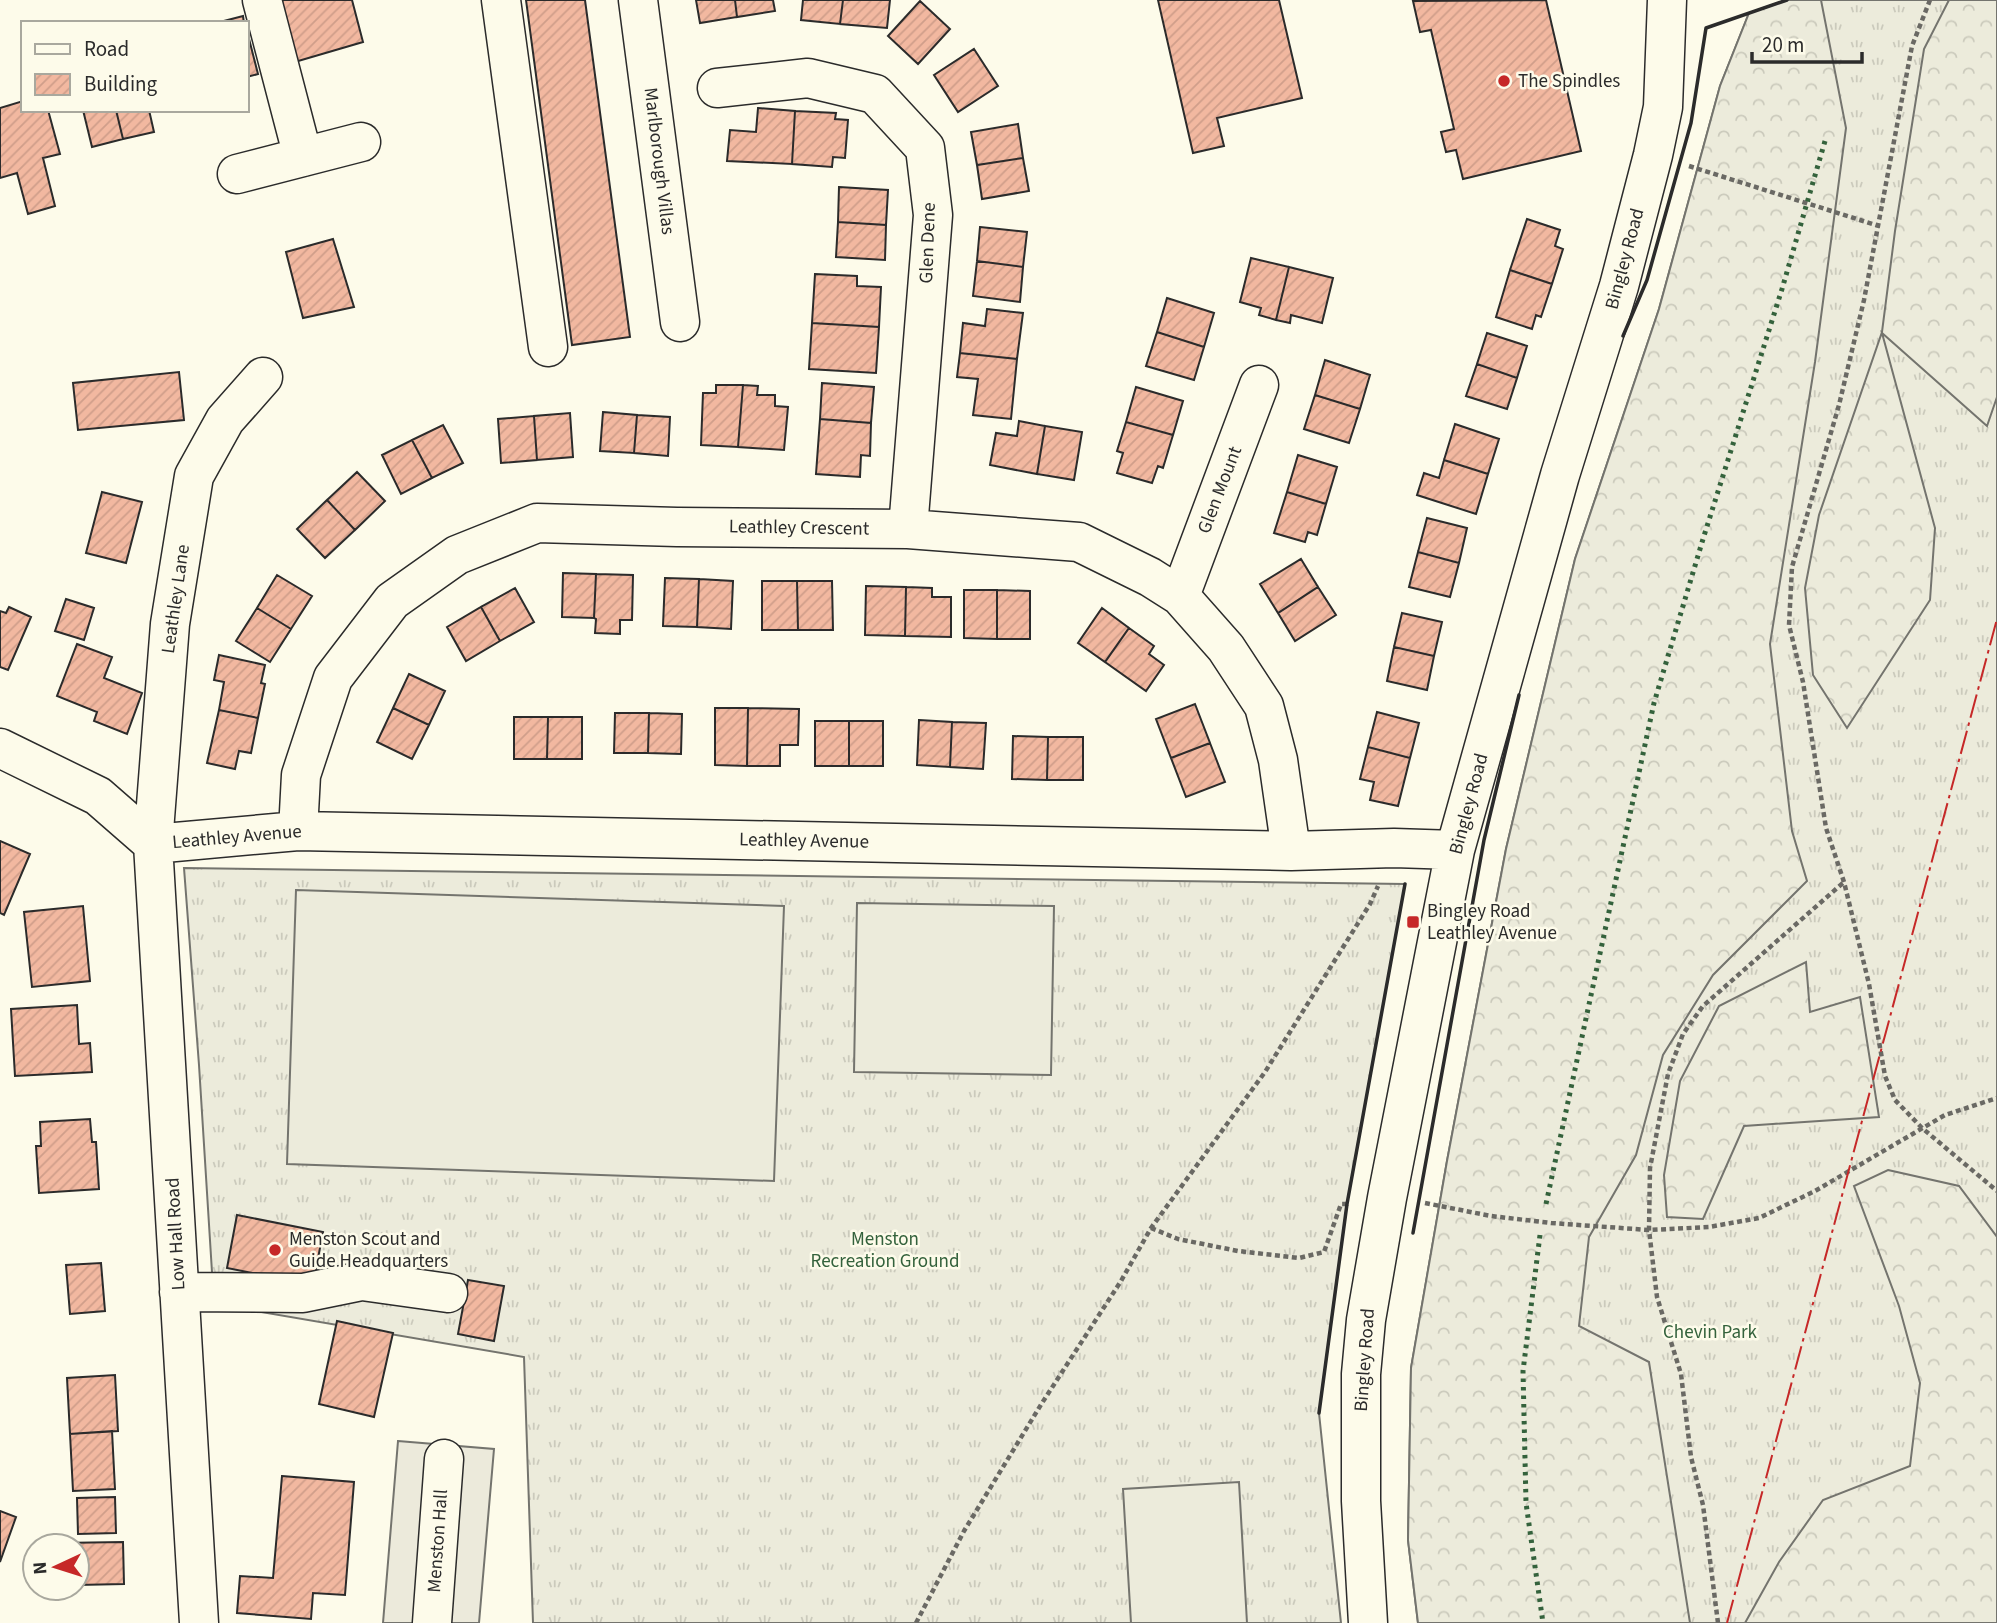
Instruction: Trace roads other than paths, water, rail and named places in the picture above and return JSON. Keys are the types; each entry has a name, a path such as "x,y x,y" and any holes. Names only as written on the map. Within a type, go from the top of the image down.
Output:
{"street":[{"path":"262,0 303,157"},
{"path":"501,0 548,347"},
{"name":"Marlborough Villas","path":"638,0 680,322"},
{"name":"Bingley Road","path":"1368,1623 1361,1501 1360,1374 1366,1320 1387,1198 1455,850 1560,475 1619,286 1653,155 1662,107 1667,0"},
{"name":"Glen Dene","path":"717,86 808,78 875,94 925,148 933,215 908,529"},
{"path":"237,174 361,142"},
{"name":"Leathley Lane","path":"153,844 170,624 194,476 225,420 263,377"},
{"name":"Glen Mount","path":"1180,596 1259,385"},
{"name":"Leathley Crescent","path":"298,831 301,775 333,678 392,601 457,555 537,523 908,529 1079,542 1150,577 1180,596 1226,648 1264,706 1278,760 1291,851"},
{"path":"0,748 98,796 153,844"},
{"name":"Leathley Avenue","path":"153,844 298,831 1291,851 1394,848 1455,850"},
{"name":"Low Hall Road","path":"153,844 199,1623"},
{"path":"179,1292 303,1293 362,1281 449,1293"},
{"name":"Menston Hall","path":"432,1623 444,1459"}],"place":[{"name":"The Spindles","path":"1504,81"},
{"name":"Bingley Road Leathley Avenue","path":"1413,922"},
{"name":"Menston Scout and Guide Headquarters","path":"275,1250"}],"park label":[{"name":"Menston Recreation Ground","path":"885,1250"},
{"name":"Chevin Park","path":"1710,1332"}]}
